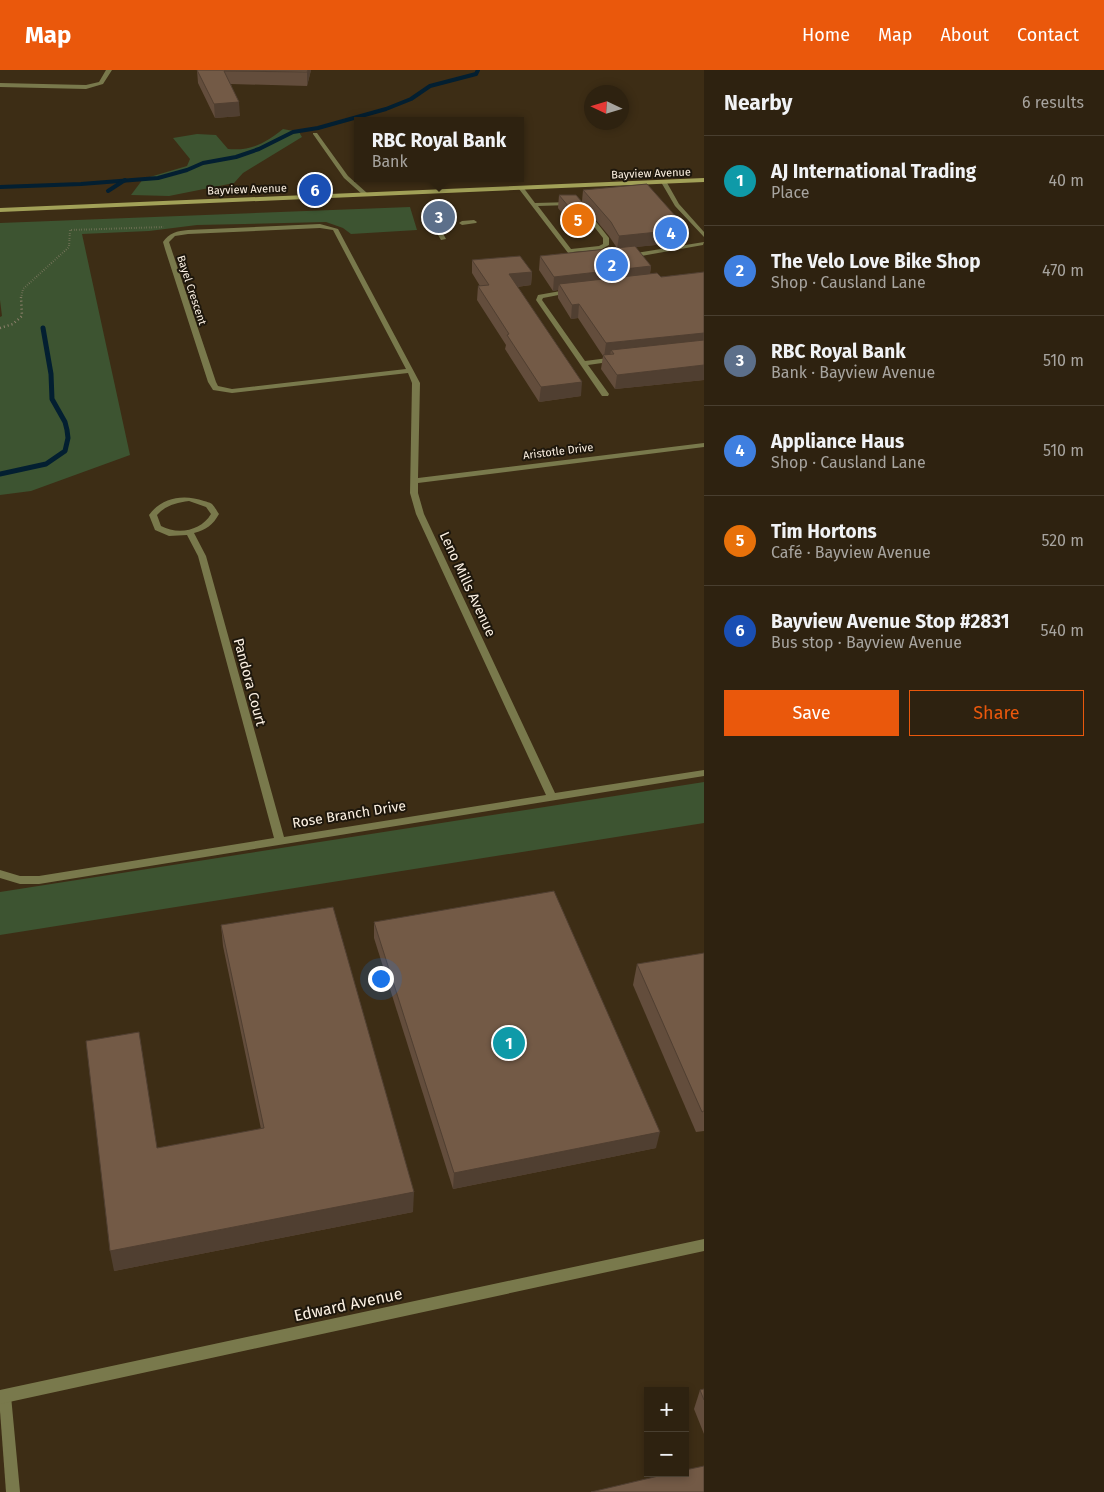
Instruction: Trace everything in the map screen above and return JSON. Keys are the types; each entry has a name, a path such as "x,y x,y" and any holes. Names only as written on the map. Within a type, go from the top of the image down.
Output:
{"main road":[{"name":"Bayview Avenue","path":"0,210 704,180"}],"street":[{"path":"0,85 88,87 102,82 109,70"},
{"name":"Bayel Crescent","path":"320,226 334,229 410,371 232,391 216,388 212,382 166,242 169,237 176,233 210,230 320,226"},
{"path":"585,289 546,294 540,296 539,300 605,394"},
{"path":"583,363 622,359"},
{"name":"Leno Mills Avenue","path":"410,371 416,383 417,395 414,492 420,514 552,797"},
{"name":"Aristotle Drive","path":"414,480 704,445"},
{"path":"190,499 208,505 214,515 213,521 200,530 190,533 180,534 162,530 156,526 153,515 162,505 180,500 190,499"},
{"name":"Pandora Court","path":"190,533 202,556 280,840"},
{"name":"Rose Branch Drive","path":"0,874 20,880 39,880 704,773"},
{"name":"Edward Avenue","path":"3,1397 704,1245"}],"lane":[{"path":"315,134 346,177 365,194"},
{"path":"624,257 704,243 704,236 677,205 664,182"},
{"path":"521,188 576,261 583,260"},
{"path":"534,205 577,204"},
{"path":"568,251 600,248 606,245 606,238 586,212"},
{"path":"462,223 474,222"},
{"path":"443,239 437,228 438,226 450,224"},
{"path":"3,1397 13,1492"}],"path":[{"path":"0,328 13,324 22,316 20,300 23,289 69,247 70,230 166,227"}],"green space":[{"path":"283,129 299,132 302,137 243,173 234,183 169,196 131,195 143,179 187,166 190,159 173,138 197,134 216,135 228,149 244,149 264,142"},
{"path":"410,207 417,230 351,234 343,228 326,222 197,225 149,231 82,234 130,455 31,491 0,495 0,317 2,316 0,300 0,223"},
{"path":"704,782 704,823 0,935 0,892"}],"building":[{"path":"197,70 308,70 307,72 224,71 239,102 214,104"},
{"path":"647,184 687,229 619,236 611,222 583,190"},
{"path":"559,195 576,195 595,217 587,217 583,212 573,212"},
{"path":"635,246 651,266 554,277 540,256"},
{"path":"520,256 532,272 509,274 582,382 541,387 478,286 489,285 472,260"},
{"path":"704,272 704,333 606,343 579,304 572,305 559,284 657,273 661,277"},
{"path":"704,340 704,365 617,375 603,355 614,354 611,350"},
{"path":"554,891 660,1132 454,1173 374,922"},
{"path":"333,907 414,1192 110,1251 86,1041 139,1032 157,1148 264,1128 221,925"},
{"path":"704,953 704,1111 702,1112 637,964"},
{"path":"704,1389 704,1400 700,1390"},
{"path":"704,1466 704,1492 591,1492 654,1477 689,1477 689,1469"}],"waterway":[{"path":"357,117 386,109 411,99 430,86 476,74 478,70"},
{"path":"124,181 158,178 187,170 203,163 236,157 259,149 293,132 318,128 354,118"},
{"path":"0,187 124,181"},
{"path":"108,191 124,181"},
{"path":"0,474 46,464 65,451 68,438 67,430 65,422 52,399 51,374 43,328"}],"place":[{"name":"Bayview Avenue Stop #2831","path":"315,190"},
{"name":"RBC Royal Bank","path":"439,217"},
{"name":"Tim Hortons","path":"578,220"},
{"name":"Appliance Haus","path":"671,233"},
{"name":"The Velo Love Bike Shop","path":"612,265"},
{"name":"AJ International Trading","path":"509,1043"}]}
